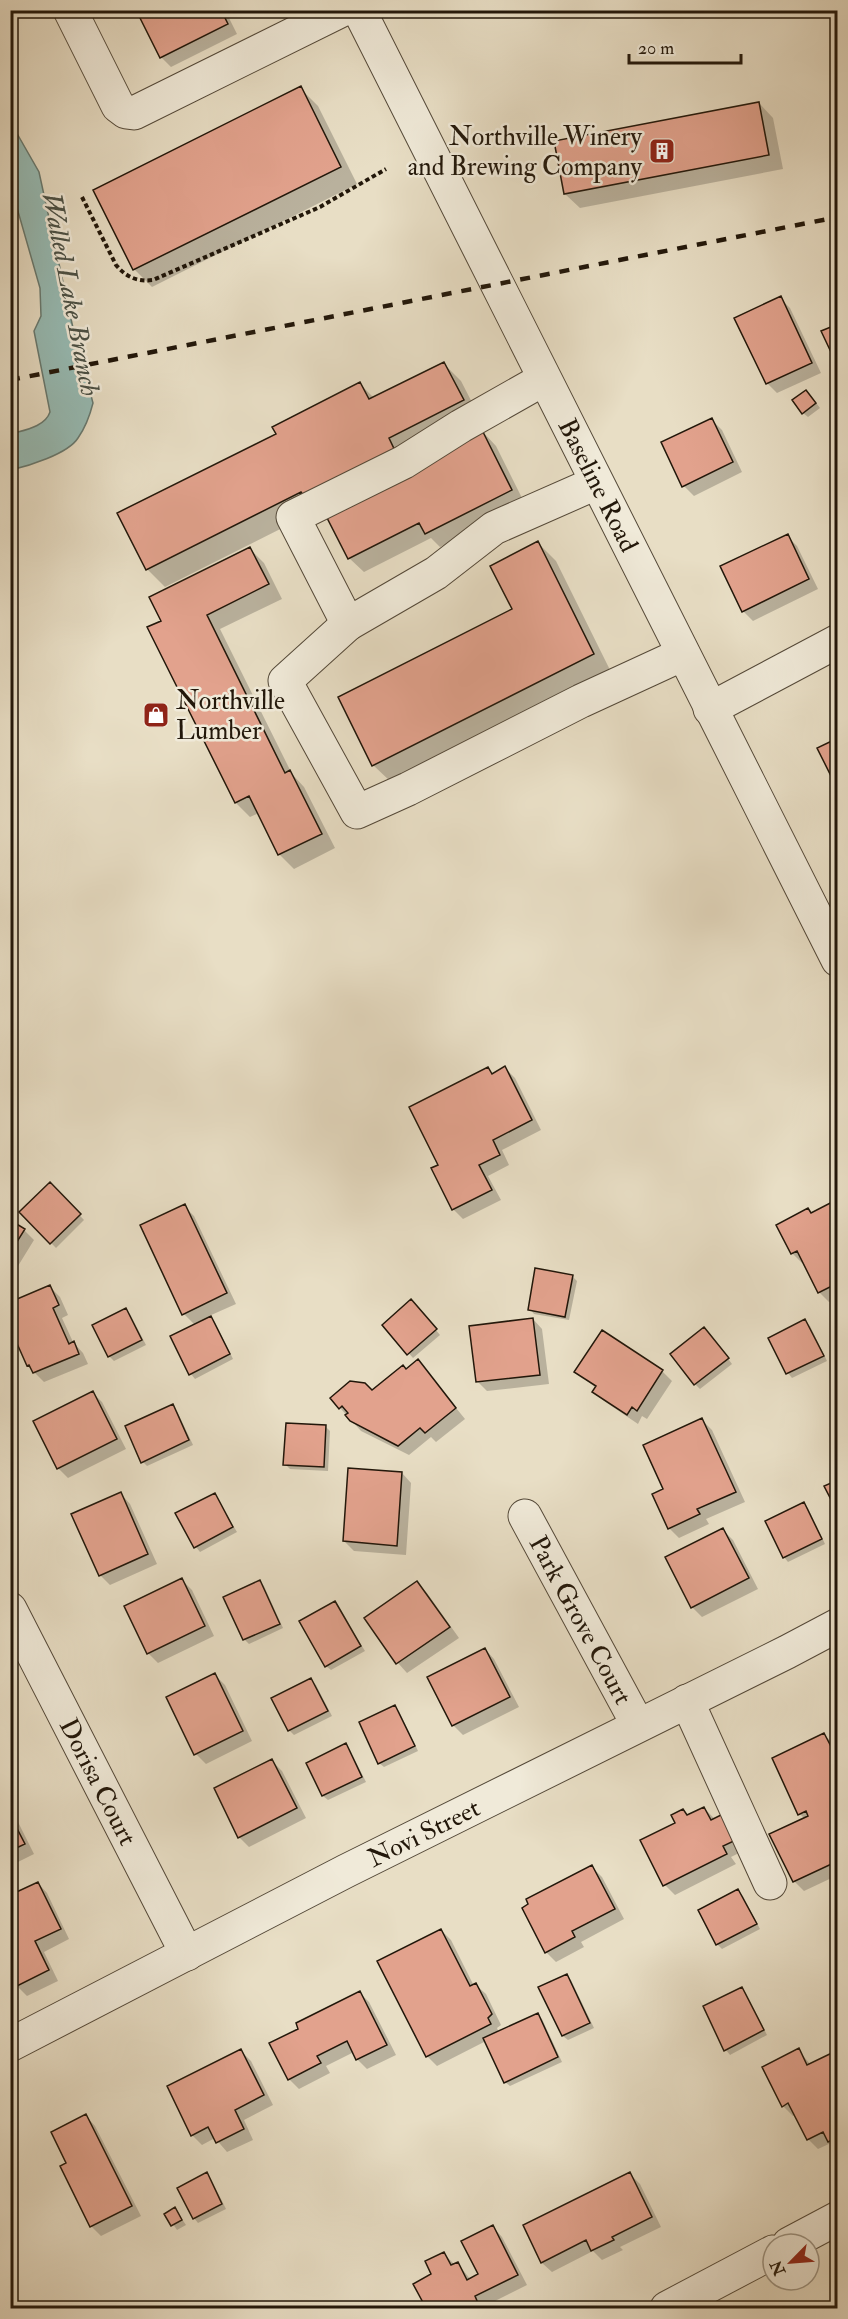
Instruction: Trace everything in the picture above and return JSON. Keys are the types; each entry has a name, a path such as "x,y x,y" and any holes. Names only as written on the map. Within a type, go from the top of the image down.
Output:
{"street":[{"path":"70,10 113,96 126,112 135,114 360,12"},
{"name":"Baseline Road","path":"360,12 837,960"},
{"path":"348,624 293,517 404,462 461,426 544,379"},
{"path":"596,483 494,528 436,573 348,624 285,681 357,812 683,654"},
{"path":"710,708 837,641"},
{"name":"Park Grove Court","path":"525,1516 638,1725"},
{"name":"Dorisa Court","path":"10,1609 187,1954"},
{"name":"Novi Street","path":"10,2045 837,1625"},
{"path":"687,1701 770,1883"},
{"path":"811,2232 837,2218"},
{"path":"667,2308 761,2258"}],"path":[{"path":"82,197 116,265 123,273 143,281 153,280 320,207 386,169"}],"water":[{"path":"11,123 39,172 73,328 93,403 85,426 73,444 47,458 11,470 11,434 39,424 50,412 34,331 41,316 40,288 11,187"}],"building":[{"path":"136,10 221,10 228,24 160,58"},
{"path":"301,86 341,167 133,270 93,190"},
{"name":"Northville Winery and Brewing Company","path":"759,102 769,155 564,194 554,141"},
{"path":"781,296 812,363 766,384 734,318"},
{"path":"838,324 838,367 821,331"},
{"path":"444,362 464,400 389,438 397,455 306,500 301,492 146,570 117,513 276,434 272,427 360,382 369,399"},
{"path":"806,390 816,403 802,414 792,400"},
{"path":"712,418 733,462 682,487 661,442"},
{"path":"482,430 512,490 425,534 419,523 348,559 323,510"},
{"path":"788,534 809,579 742,612 720,566"},
{"path":"538,541 594,654 372,766 338,697 512,609 490,566"},
{"path":"250,547 269,584 207,615 285,773 290,770 322,834 278,855 249,796 235,803 147,627 161,621 149,597"},
{"path":"838,738 838,783 835,784 817,748"},
{"path":"505,1066 532,1120 493,1140 500,1155 479,1165 492,1190 452,1210 431,1168 438,1165 409,1107 488,1067 492,1074"},
{"path":"50,1182 81,1214 50,1244 19,1212"},
{"path":"838,1199 838,1283 818,1293 797,1251 791,1254 776,1225 808,1208 811,1213"},
{"path":"185,1204 227,1293 182,1315 140,1225"},
{"path":"10,1220 25,1229 10,1253"},
{"path":"535,1268 573,1275 565,1317 528,1310"},
{"path":"50,1285 59,1305 53,1308 69,1344 74,1341 79,1354 33,1373 29,1365 27,1366 11,1330 14,1329 10,1321 10,1302"},
{"path":"411,1299 437,1329 407,1355 382,1325"},
{"path":"126,1308 142,1340 108,1357 92,1325"},
{"path":"211,1316 230,1354 189,1375 170,1336"},
{"path":"533,1318 540,1375 476,1382 469,1326"},
{"path":"805,1319 824,1356 786,1374 768,1338"},
{"path":"704,1327 729,1358 694,1385 670,1354"},
{"path":"602,1330 663,1370 637,1411 632,1407 627,1415 592,1392 596,1386 574,1372"},
{"path":"418,1359 456,1408 425,1433 420,1428 398,1446 350,1421 345,1415 348,1413 342,1406 339,1409 330,1398 350,1381 365,1383 372,1390 403,1365 406,1369"},
{"path":"93,1391 117,1439 57,1469 33,1421"},
{"path":"173,1404 189,1440 141,1463 125,1426"},
{"path":"702,1418 736,1492 697,1509 700,1514 668,1529 652,1494 663,1489 643,1445"},
{"path":"286,1423 326,1425 324,1467 283,1465"},
{"path":"348,1468 402,1472 397,1546 343,1541"},
{"path":"838,1480 838,1513 824,1486"},
{"path":"121,1492 148,1554 99,1576 71,1514"},
{"path":"215,1493 233,1527 194,1548 175,1513"},
{"path":"804,1502 822,1539 783,1558 765,1521"},
{"path":"723,1528 749,1578 691,1608 665,1557"},
{"path":"182,1578 205,1626 147,1654 124,1606"},
{"path":"260,1580 280,1624 243,1640 223,1597"},
{"path":"417,1581 450,1627 396,1664 364,1618"},
{"path":"335,1601 361,1646 325,1667 299,1621"},
{"path":"485,1648 510,1697 452,1726 427,1677"},
{"path":"215,1673 243,1731 194,1755 166,1697"},
{"path":"311,1678 328,1711 288,1731 271,1698"},
{"path":"395,1705 415,1746 378,1764 359,1722"},
{"path":"824,1733 838,1760 838,1861 793,1882 769,1834 808,1816 806,1811 798,1815 772,1758"},
{"path":"346,1743 362,1777 322,1796 306,1763"},
{"path":"272,1759 297,1808 238,1838 214,1788"},
{"path":"704,1807 711,1820 723,1814 736,1840 723,1846 727,1854 663,1886 640,1840 675,1823 671,1815 683,1809 687,1815"},
{"path":"10,1815 25,1844 10,1851"},
{"path":"592,1865 615,1909 572,1931 575,1937 545,1953 522,1908 528,1904 526,1899"},
{"path":"38,1882 61,1929 35,1941 49,1970 15,1987 10,1977 10,1895"},
{"path":"738,1889 757,1924 716,1945 698,1910"},
{"path":"441,1929 470,1986 476,1983 492,2014 488,2018 491,2024 426,2057 377,1961"},
{"path":"567,1974 590,2023 562,2036 538,1987"},
{"path":"742,1987 764,2030 724,2051 703,2006"},
{"path":"360,1991 387,2045 356,2060 347,2041 317,2056 321,2063 288,2080 269,2043 298,2029 296,2023"},
{"path":"538,2013 558,2057 504,2083 483,2038"},
{"path":"799,2048 807,2065 838,2050 838,2137 828,2142 823,2132 807,2140 788,2103 782,2107 762,2067"},
{"path":"241,2049 264,2095 235,2110 244,2129 216,2143 208,2127 191,2136 167,2086"},
{"path":"86,2114 132,2206 90,2227 60,2166 66,2163 51,2132"},
{"path":"207,2172 222,2204 193,2219 177,2188"},
{"path":"630,2172 652,2217 612,2237 614,2240 591,2251 586,2240 541,2263 523,2225"},
{"path":"175,2207 182,2220 171,2226 164,2214"},
{"path":"493,2225 518,2275 475,2296 478,2303 473,2305 475,2308 426,2308 413,2284 431,2274 425,2261 444,2252 451,2265 458,2262 467,2280 478,2274 461,2241"}],"railway":[{"path":"10,380 838,217"}],"place":[{"name":"Northville Winery and Brewing Company","path":"662,151"},
{"name":"Northville Lumber","path":"156,715"}],"water label":[{"name":"Walled Lake Branch","path":"71,294"}]}
